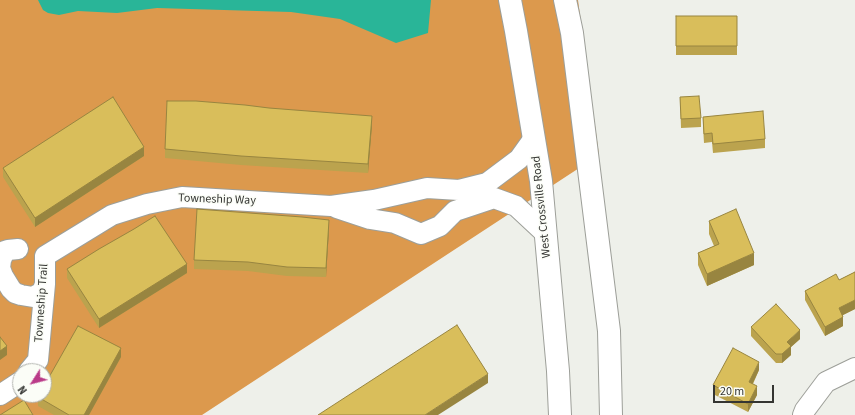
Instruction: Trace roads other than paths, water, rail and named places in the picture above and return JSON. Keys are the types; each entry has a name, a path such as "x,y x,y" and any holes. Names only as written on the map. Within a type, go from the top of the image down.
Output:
{"main road":[{"name":"West Crossville Road","path":"510,0 541,181 558,371 560,415"},
{"path":"564,0 572,34 609,331 611,415"}],"street":[{"path":"534,138 519,159 491,190 516,206 546,234"},
{"name":"Towneship Way","path":"45,256 112,215 147,204 182,197 331,206 374,200 427,188 491,190"},
{"name":"Towneship Way","path":"331,206 370,218 395,223 421,234 440,226 455,211 491,190"},
{"path":"9,246 1,260 0,268 2,276 11,289 15,293 33,297 42,292 45,284"},
{"name":"Towneship Trail","path":"9,246 45,256 45,284 38,360 36,363"},
{"path":"803,415 805,410 826,382 855,368"},
{"path":"0,395 12,387"}]}
